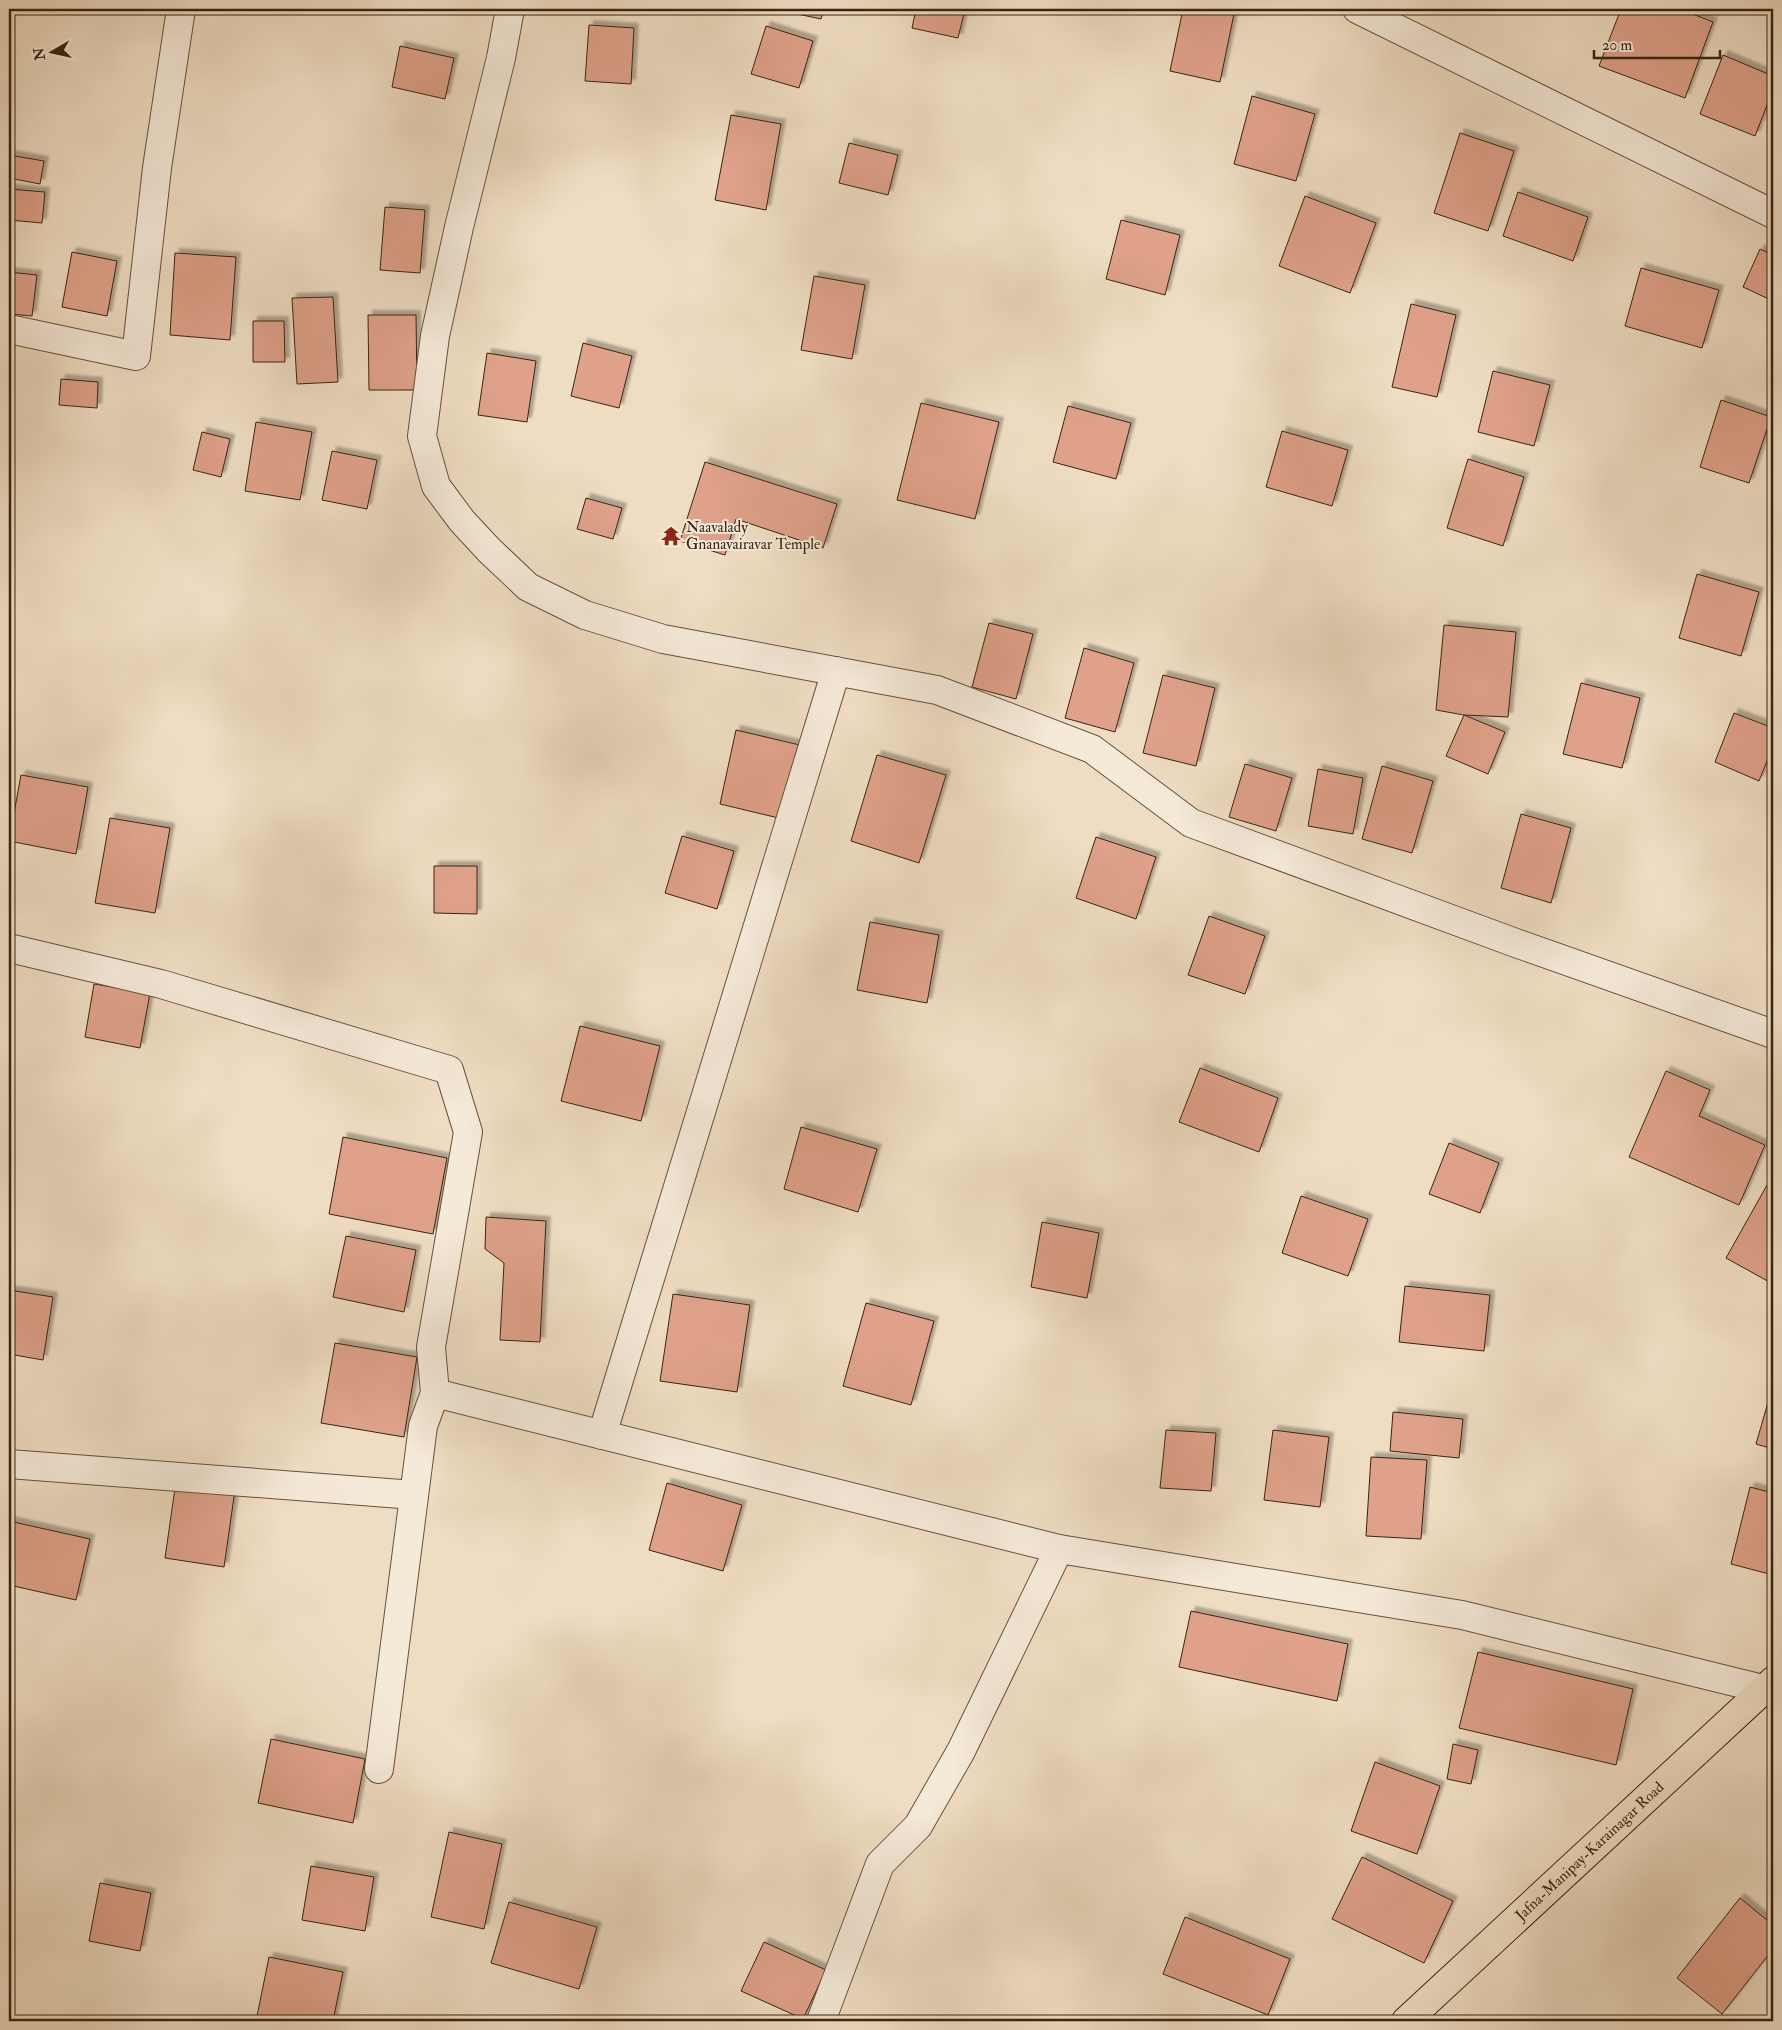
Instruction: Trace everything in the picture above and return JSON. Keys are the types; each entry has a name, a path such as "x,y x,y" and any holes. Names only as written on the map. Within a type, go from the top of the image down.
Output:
{"main road":[{"name":"Jafna-Manipay-Karainagar Road","path":"1406,2021 1768,1685"}],"street":[{"path":"9,329 136,356 157,168 181,9"},
{"path":"510,9 501,58 459,228 435,336 422,436 436,486 462,521 528,587 585,615 663,639 937,690 1092,749 1191,823 1513,942 1773,1034"},
{"path":"1357,9 1773,214"},
{"path":"602,1434 836,671"},
{"path":"9,948 161,984 449,1070 468,1132 431,1347 435,1393 423,1426 379,1769"},
{"path":"435,1393 1059,1549 1462,1615 1768,1685"},
{"path":"9,1464 414,1495"},
{"path":"820,2021 880,1864 918,1826 961,1751 1059,1549"}],"building":[{"path":"774,9 824,9 821,19"},
{"path":"916,9 965,9 958,38 912,28"},
{"path":"1183,9 1235,9 1220,82 1170,71"},
{"path":"1621,9 1680,9 1713,22 1685,98 1599,66"},
{"path":"589,25 634,28 631,84 585,81"},
{"path":"766,26 813,41 799,88 751,74"},
{"path":"400,46 454,58 445,99 392,87"},
{"path":"1723,55 1773,76 1773,90 1755,136 1700,114"},
{"path":"1252,96 1315,114 1296,181 1234,164"},
{"path":"731,115 781,124 766,210 715,200"},
{"path":"1460,133 1514,151 1488,231 1434,213"},
{"path":"849,143 898,155 888,195 839,183"},
{"path":"9,155 44,161 40,184 9,178"},
{"path":"9,189 45,192 42,223 9,220"},
{"path":"1518,192 1588,217 1573,261 1503,236"},
{"path":"1305,196 1376,223 1350,293 1279,266"},
{"path":"385,207 425,210 420,273 380,270"},
{"path":"1121,220 1180,235 1165,295 1106,279"},
{"path":"1760,249 1773,255 1773,301 1743,287"},
{"path":"72,252 117,261 107,316 62,307"},
{"path":"175,253 236,257 230,340 170,335"},
{"path":"1641,268 1719,290 1702,348 1625,326"},
{"path":"9,272 37,275 32,316 9,314"},
{"path":"814,276 865,285 852,359 801,350"},
{"path":"333,297 338,382 297,384 292,298"},
{"path":"1411,304 1456,315 1437,397 1392,387"},
{"path":"368,315 416,315 417,390 369,390"},
{"path":"253,321 284,321 285,362 253,362"},
{"path":"583,343 632,356 619,408 571,396"},
{"path":"487,353 536,361 527,422 478,415"},
{"path":"1493,371 1550,385 1534,446 1478,432"},
{"path":"61,379 98,382 97,408 59,405"},
{"path":"1721,400 1771,417 1749,483 1700,467"},
{"path":"921,403 999,422 975,519 897,500"},
{"path":"1068,406 1131,423 1116,479 1053,462"},
{"path":"256,422 312,432 300,500 245,491"},
{"path":"1282,431 1348,450 1332,506 1266,487"},
{"path":"202,432 230,439 221,477 193,470"},
{"path":"332,451 377,460 367,509 322,500"},
{"path":"1468,459 1524,477 1503,546 1447,528"},
{"path":"705,462 837,504 823,548 736,519 725,555 680,541"},
{"path":"586,498 622,508 613,539 577,529"},
{"path":"1697,574 1759,592 1741,656 1679,638"},
{"path":"989,623 1033,634 1016,699 972,687"},
{"path":"1444,625 1516,632 1508,717 1464,715 1436,710"},
{"path":"1084,648 1134,663 1115,732 1065,718"},
{"path":"1163,675 1215,688 1196,766 1143,753"},
{"path":"1581,683 1640,698 1622,768 1563,754"},
{"path":"1734,713 1773,728 1773,746 1759,781 1715,762"},
{"path":"1464,715 1505,732 1488,774 1446,756"},
{"path":"736,730 804,746 787,820 720,804"},
{"path":"877,755 946,775 919,863 851,841"},
{"path":"1245,764 1292,778 1276,831 1229,817"},
{"path":"1382,766 1433,781 1412,853 1362,839"},
{"path":"1318,769 1363,778 1353,834 1308,826"},
{"path":"21,775 88,787 76,854 9,841"},
{"path":"1521,814 1571,828 1551,903 1501,888"},
{"path":"110,818 170,828 155,913 95,903"},
{"path":"682,836 734,851 717,909 665,893"},
{"path":"1096,837 1156,857 1136,919 1076,898"},
{"path":"434,866 477,866 477,914 434,913"},
{"path":"1209,916 1265,936 1245,994 1188,975"},
{"path":"870,922 939,935 927,1003 857,990"},
{"path":"94,984 150,993 140,1048 85,1037"},
{"path":"580,1026 660,1046 641,1121 561,1101"},
{"path":"1200,1068 1278,1098 1259,1152 1179,1122"},
{"path":"1666,1071 1710,1090 1699,1116 1765,1145 1739,1205 1629,1157"},
{"path":"801,1127 877,1149 858,1212 784,1189"},
{"path":"343,1137 447,1158 433,1234 329,1214"},
{"path":"1449,1143 1499,1163 1480,1213 1429,1194"},
{"path":"1771,1178 1773,1179 1773,1284 1726,1258"},
{"path":"1301,1196 1368,1219 1348,1276 1282,1253"},
{"path":"486,1217 546,1221 540,1342 500,1340 504,1263 485,1249"},
{"path":"1042,1222 1099,1233 1087,1298 1031,1287"},
{"path":"346,1236 416,1250 404,1312 333,1297"},
{"path":"1405,1286 1490,1295 1484,1351 1399,1342"},
{"path":"9,1290 53,1297 43,1360 9,1354"},
{"path":"673,1294 750,1305 737,1392 660,1381"},
{"path":"866,1303 934,1321 911,1405 843,1386"},
{"path":"335,1343 417,1357 404,1437 321,1423"},
{"path":"1773,1385 1773,1449 1756,1444"},
{"path":"1393,1412 1463,1419 1459,1458 1390,1451"},
{"path":"1166,1430 1216,1433 1211,1491 1160,1488"},
{"path":"1273,1430 1329,1437 1320,1507 1264,1500"},
{"path":"1371,1457 1427,1460 1421,1539 1366,1536"},
{"path":"176,1481 235,1490 224,1567 165,1558"},
{"path":"667,1483 742,1505 723,1571 649,1550"},
{"path":"1750,1487 1773,1493 1773,1575 1731,1564"},
{"path":"9,1521 90,1539 76,1600 9,1585"},
{"path":"1191,1611 1348,1644 1337,1701 1179,1667"},
{"path":"1478,1652 1633,1689 1616,1765 1459,1728"},
{"path":"271,1739 365,1759 353,1823 258,1803"},
{"path":"1453,1744 1478,1750 1471,1784 1447,1779"},
{"path":"1375,1762 1440,1786 1417,1854 1351,1831"},
{"path":"449,1832 502,1844 484,1929 431,1917"},
{"path":"1362,1857 1453,1901 1424,1963 1332,1919"},
{"path":"311,1866 374,1877 365,1931 302,1920"},
{"path":"100,1883 151,1893 140,1951 89,1941"},
{"path":"1740,1898 1773,1925 1773,1949 1722,2014 1677,1978"},
{"path":"509,1902 597,1927 579,1989 491,1963"},
{"path":"1185,1917 1290,1959 1268,2015 1163,1974"},
{"path":"764,1942 826,1970 803,2019 741,1991"},
{"path":"269,1957 343,1972 333,2021 256,2021"}],"place":[{"name":"Naavalady Gnanavairavar Temple","path":"671,536"}]}
